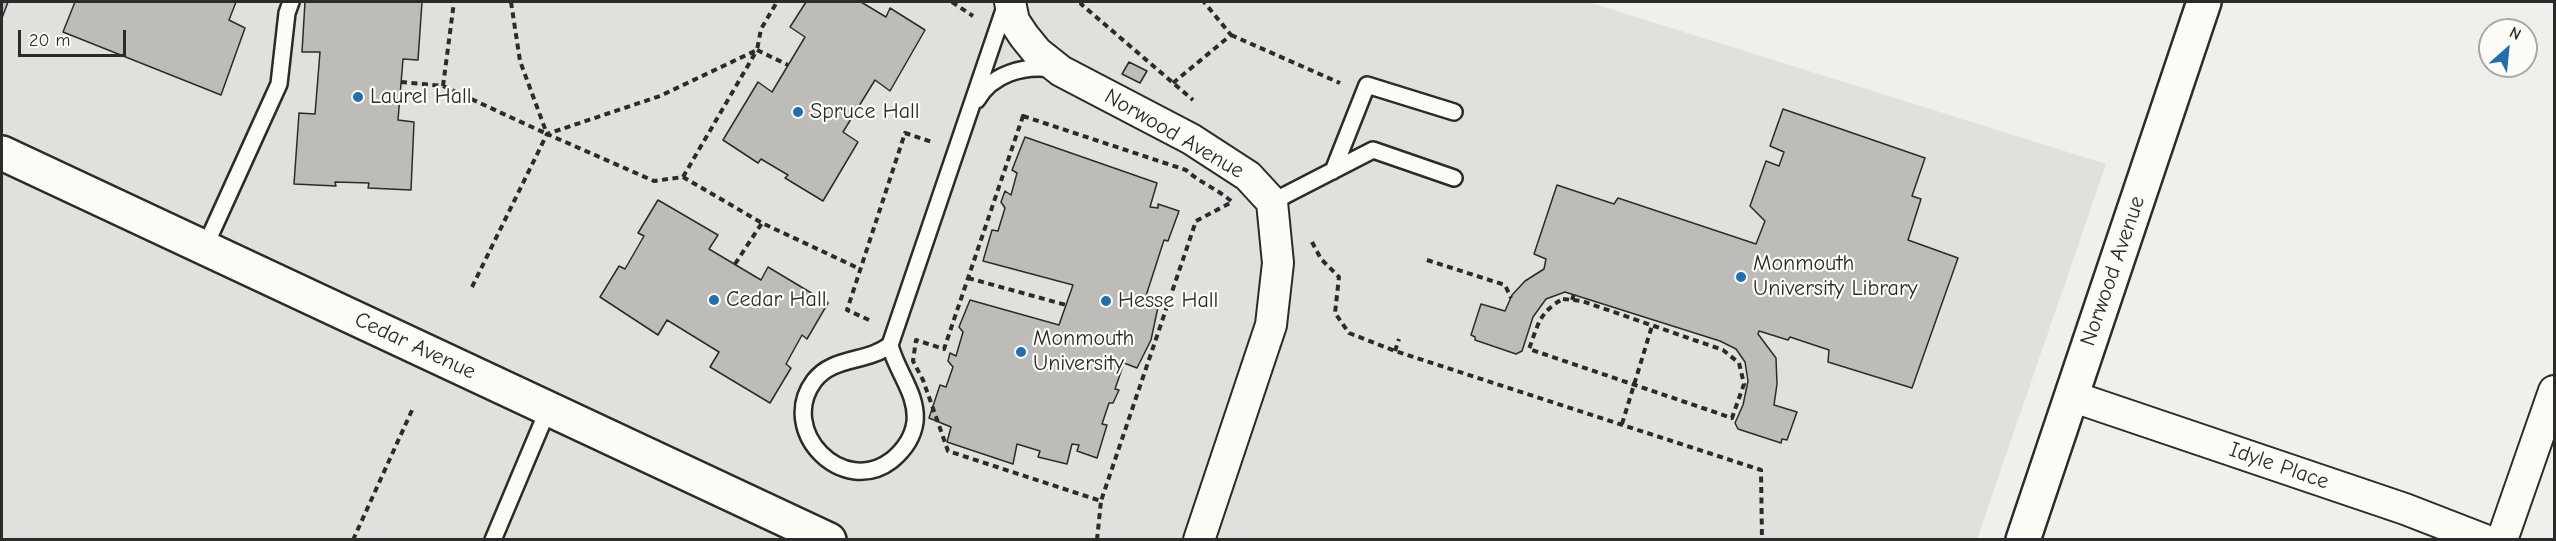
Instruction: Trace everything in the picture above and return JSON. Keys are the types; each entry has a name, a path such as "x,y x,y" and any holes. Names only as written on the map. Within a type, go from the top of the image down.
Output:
{"main road":[{"name":"Norwood Avenue","path":"2023,540 2204,2"},
{"name":"Cedar Avenue","path":"2,153 829,540"}],"street":[{"name":"Norwood Avenue","path":"1009,2 1014,21 1037,52 1061,70 1191,139 1248,176 1272,202"},
{"path":"1199,540 1271,324 1278,263 1272,202"},
{"path":"2502,540 2554,390"},
{"name":"Idyle Place","path":"2071,396 2405,509 2485,540"}],"lane":[{"path":"204,249 279,84 286,13 291,2"},
{"path":"890,345 879,353 828,368 814,381 805,399 803,418 807,437 818,453 834,465 852,471 872,470 887,464 901,453 910,439 915,422 915,405 894,360 890,345 1009,2"},
{"path":"967,118 986,88 1004,74 1027,68 1061,70"},
{"path":"1332,171 1367,85 1454,112"},
{"path":"1272,202 1373,150 1454,178"},
{"path":"493,540 549,407"}],"path":[{"path":"443,86 454,2"},
{"path":"511,2 520,61 547,134"},
{"path":"682,177 757,50 761,29 777,2"},
{"path":"952,2 973,16"},
{"path":"1082,2 1081,4 1199,105"},
{"path":"1204,2 1231,35 1363,94"},
{"path":"1173,83 1231,35"},
{"path":"472,287 547,134 660,96 757,50"},
{"path":"757,50 788,65"},
{"path":"401,82 443,86 654,181 682,177 762,223 860,269"},
{"path":"1097,540 1101,501 1196,221 1232,202 1224,194 1198,181 1186,170 1023,116 944,349 916,340 913,361 923,380 948,451 1101,501"},
{"path":"869,320 847,310 905,133 932,142 936,130"},
{"path":"735,264 762,223"},
{"path":"1312,242 1321,259 1339,277 1335,312 1349,333 1395,351 1761,470 1762,540"},
{"path":"1426,260 1505,285 1511,298"},
{"path":"968,278 1066,305"},
{"path":"1572,300 1574,294"},
{"path":"1563,299 1582,301 1652,326 1723,350 1739,363 1744,384 1732,418 1529,349 1541,317 1549,307 1563,299"},
{"path":"1622,424 1652,326"},
{"path":"1395,351 1399,339"},
{"path":"353,540 413,408"}],"shaded area":[{"name":"Monmouth University","path":"2,2 1588,2 2106,164 1977,539 2,539"}],"building":[{"path":"2,2 8,2 2,18"},
{"path":"75,2 236,2 229,20 245,28 221,95 63,32"},
{"name":"Laurel Hall","path":"305,2 422,2 418,60 403,59 398,120 414,122 411,190 368,188 369,183 335,182 336,186 294,184 299,113 315,114 320,52 302,52"},
{"name":"Spruce Hall","path":"806,2 861,2 886,17 890,8 925,30 890,91 875,80 843,132 858,142 823,201 785,178 788,175 761,159 758,163 723,140 758,82 772,92 805,37 790,27"},
{"path":"1129,62 1147,71 1140,83 1122,74"},
{"name":"Monmouth University Library","path":"1783,109 1925,158 1912,196 1921,199 1908,240 1958,258 1912,388 1828,362 1829,350 1790,337 1788,340 1759,331 1758,334 1776,358 1777,384 1774,405 1797,412 1787,440 1782,439 1781,443 1738,429 1735,423 1743,405 1748,381 1745,362 1736,349 1720,341 1565,292 1546,299 1533,317 1522,351 1516,354 1475,340 1475,337 1471,335 1481,304 1505,311 1512,295 1525,281 1544,269 1546,259 1534,254 1557,185 1614,204 1618,198 1756,244 1765,221 1750,206 1766,161 1779,166 1784,152 1770,146"},
{"name":"Hesse Hall","path":"1025,137 1157,183 1150,207 1158,208 1158,204 1179,211 1168,241 1164,240 1144,302 1158,307 1151,340 1137,368 1124,363 1115,389 1119,390 1113,403 1109,403 1102,424 1107,425 1097,458 1077,451 1079,445 1072,444 1067,464 1038,457 1040,451 1017,444 1013,464 947,442 951,427 929,418 940,385 946,387 953,367 948,361 950,353 956,356 963,332 959,327 970,300 1059,325 1073,285 983,261 992,230 998,231 1005,208 1001,202 1005,191 1011,195 1017,173 1012,170"},
{"name":"Cedar Hall","path":"658,200 718,235 709,249 761,280 768,267 828,303 807,339 802,335 786,364 791,368 770,403 710,367 719,352 667,320 658,335 600,297 619,266 625,269 644,236 638,233"}],"place":[{"name":"Laurel Hall","path":"358,97"},
{"name":"Spruce Hall","path":"798,112"},
{"name":"Monmouth University Library","path":"1741,277"},
{"name":"Cedar Hall","path":"714,300"},
{"name":"Hesse Hall","path":"1106,301"},
{"name":"Monmouth University","path":"1021,352"}]}
